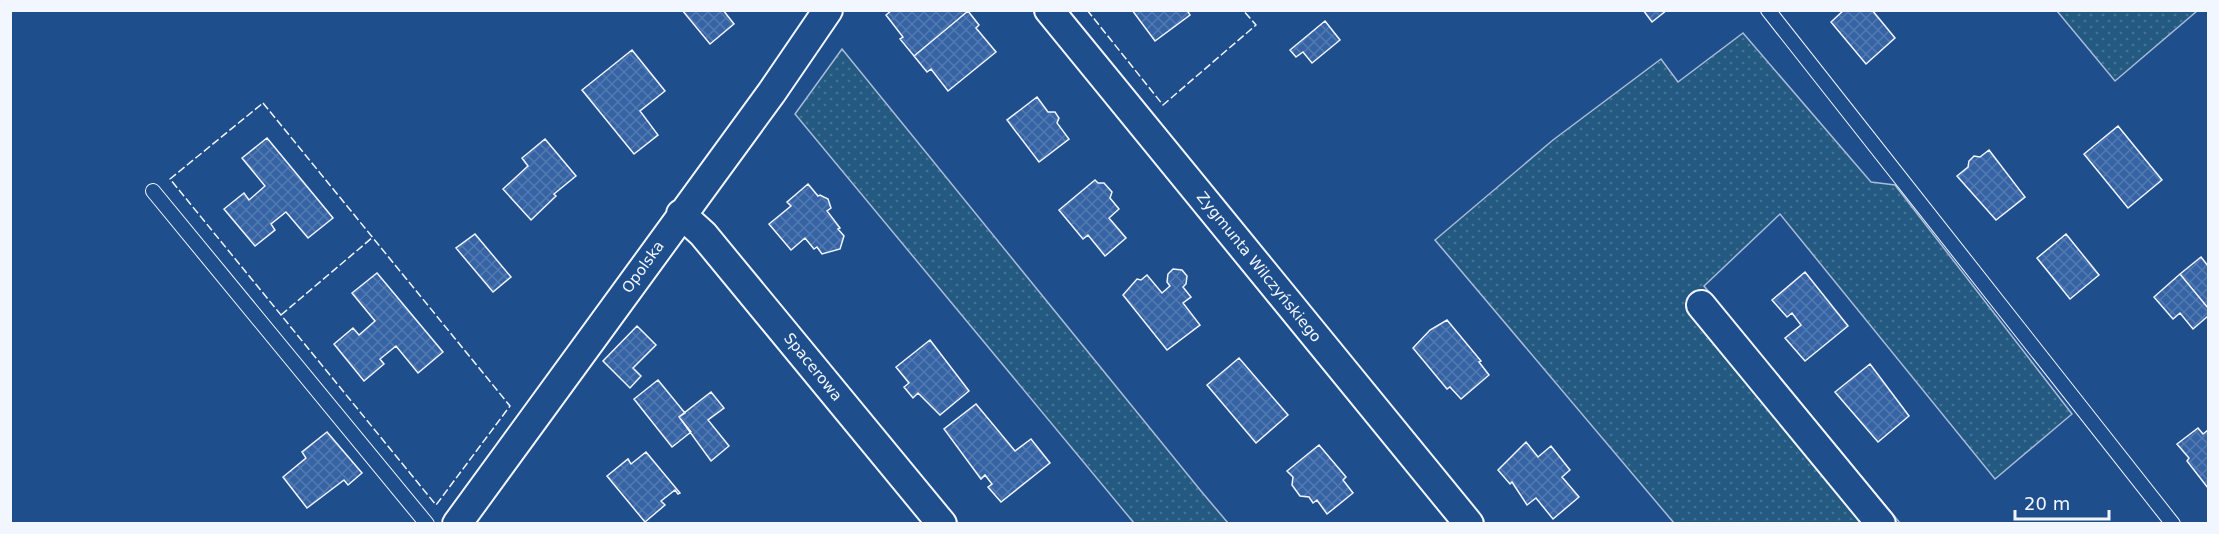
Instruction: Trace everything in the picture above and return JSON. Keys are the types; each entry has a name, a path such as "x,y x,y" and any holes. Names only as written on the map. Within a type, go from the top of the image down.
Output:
{"street":[{"name":"Opolska","path":"457,524 513,450 828,10"},
{"name":"Zygmunta Wilczyńskiego","path":"1048,10 1469,524"},
{"name":"Spacerowa","path":"681,214 703,234 942,524"},
{"path":"1701,305 1881,524"}],"lane":[{"path":"1768,10 2173,524"},
{"path":"153,191 427,524"}],"shaded area":[{"path":"2057,11 2197,11 2115,81"},
{"path":"1743,33 1871,182 1895,185 2072,414 1995,479 1780,214 1704,286 1900,523 1674,523 1435,240 1553,140 1661,59 1678,82"},
{"path":"842,49 1228,523 1134,523 795,114"}],"building":[{"path":"682,10 723,10 734,24 710,44"},
{"path":"892,10 968,11 914,56 900,39 903,37 886,15"},
{"path":"1132,10 1187,10 1190,15 1155,41"},
{"path":"1643,10 1667,10 1652,22"},
{"path":"1844,10 1872,10 1895,38 1866,64 1831,22"},
{"path":"968,11 979,25 976,28 996,52 948,91 931,69 927,72 914,56"},
{"path":"1325,21 1340,40 1312,63 1303,52 1296,57 1290,50"},
{"path":"632,50 665,91 640,111 658,135 634,154 582,90"},
{"path":"1037,97 1048,112 1055,112 1059,118 1057,123 1069,139 1039,162 1007,120"},
{"path":"2118,126 2162,180 2128,208 2084,154"},
{"path":"267,138 333,218 308,238 286,212 271,224 275,230 255,246 224,209 244,193 249,200 265,186 242,158"},
{"path":"545,139 576,176 554,194 556,196 531,220 503,189 528,166 522,158"},
{"path":"1989,150 2025,197 1996,220 1957,176 1968,167 1969,161 1974,156 1980,157"},
{"path":"1095,180 1098,183 1104,183 1112,192 1110,198 1119,209 1109,218 1126,238 1105,256 1088,235 1083,239 1059,210"},
{"path":"808,184 818,196 828,199 831,208 827,211 844,236 840,249 822,254 817,247 814,249 805,238 791,250 769,224 791,206 787,202"},
{"path":"475,234 511,277 493,292 456,248"},
{"path":"2066,234 2099,275 2070,299 2037,258"},
{"path":"2201,257 2208,266 2208,308 2180,274"},
{"path":"1173,269 1182,270 1187,276 1183,287 1191,297 1183,303 1200,325 1167,350 1123,295 1137,279 1141,280 1147,275 1162,293 1170,286 1167,282 1168,274"},
{"path":"1805,272 1848,326 1805,361 1785,338 1801,325 1792,313 1787,317 1772,300"},
{"path":"377,273 443,352 418,373 396,346 380,359 384,364 364,381 334,344 353,328 359,335 375,321 352,293"},
{"path":"2180,274 2208,308 2208,316 2193,329 2180,313 2173,319 2154,297"},
{"path":"1447,320 1481,361 1479,362 1489,375 1461,399 1450,387 1447,389 1413,348 1430,330"},
{"path":"637,326 656,345 633,368 641,376 630,388 603,361"},
{"path":"930,340 969,391 940,415 918,393 913,398 904,387 909,383 896,367"},
{"path":"1239,358 1288,415 1256,443 1207,385"},
{"path":"1870,364 1909,416 1878,442 1835,392"},
{"path":"658,380 685,413 679,417 691,432 672,447 634,399"},
{"path":"711,392 724,408 708,420 729,446 711,461 679,417"},
{"path":"976,404 1015,451 1031,439 1050,463 1001,502 988,487 992,484 985,475 981,479 944,429"},
{"path":"2198,428 2203,434 2208,430 2208,488 2177,444"},
{"path":"327,432 362,473 348,485 344,480 307,508 283,477 306,458 302,452"},
{"path":"1526,442 1538,457 1551,446 1570,470 1562,477 1579,497 1553,519 1536,498 1527,505 1512,482 1510,484 1498,470"},
{"path":"1319,445 1346,477 1343,480 1353,493 1327,514 1317,500 1313,503 1309,497 1300,496 1292,485 1293,477 1287,471"},
{"path":"646,452 680,493 678,494 675,490 661,501 665,505 645,522 607,476 628,459 631,464"}],"fence":[{"path":"1087,10 1163,105 1256,25 1243,10"},
{"path":"263,103 510,406 436,505 170,179 263,103"},
{"path":"281,315 373,237"}]}
